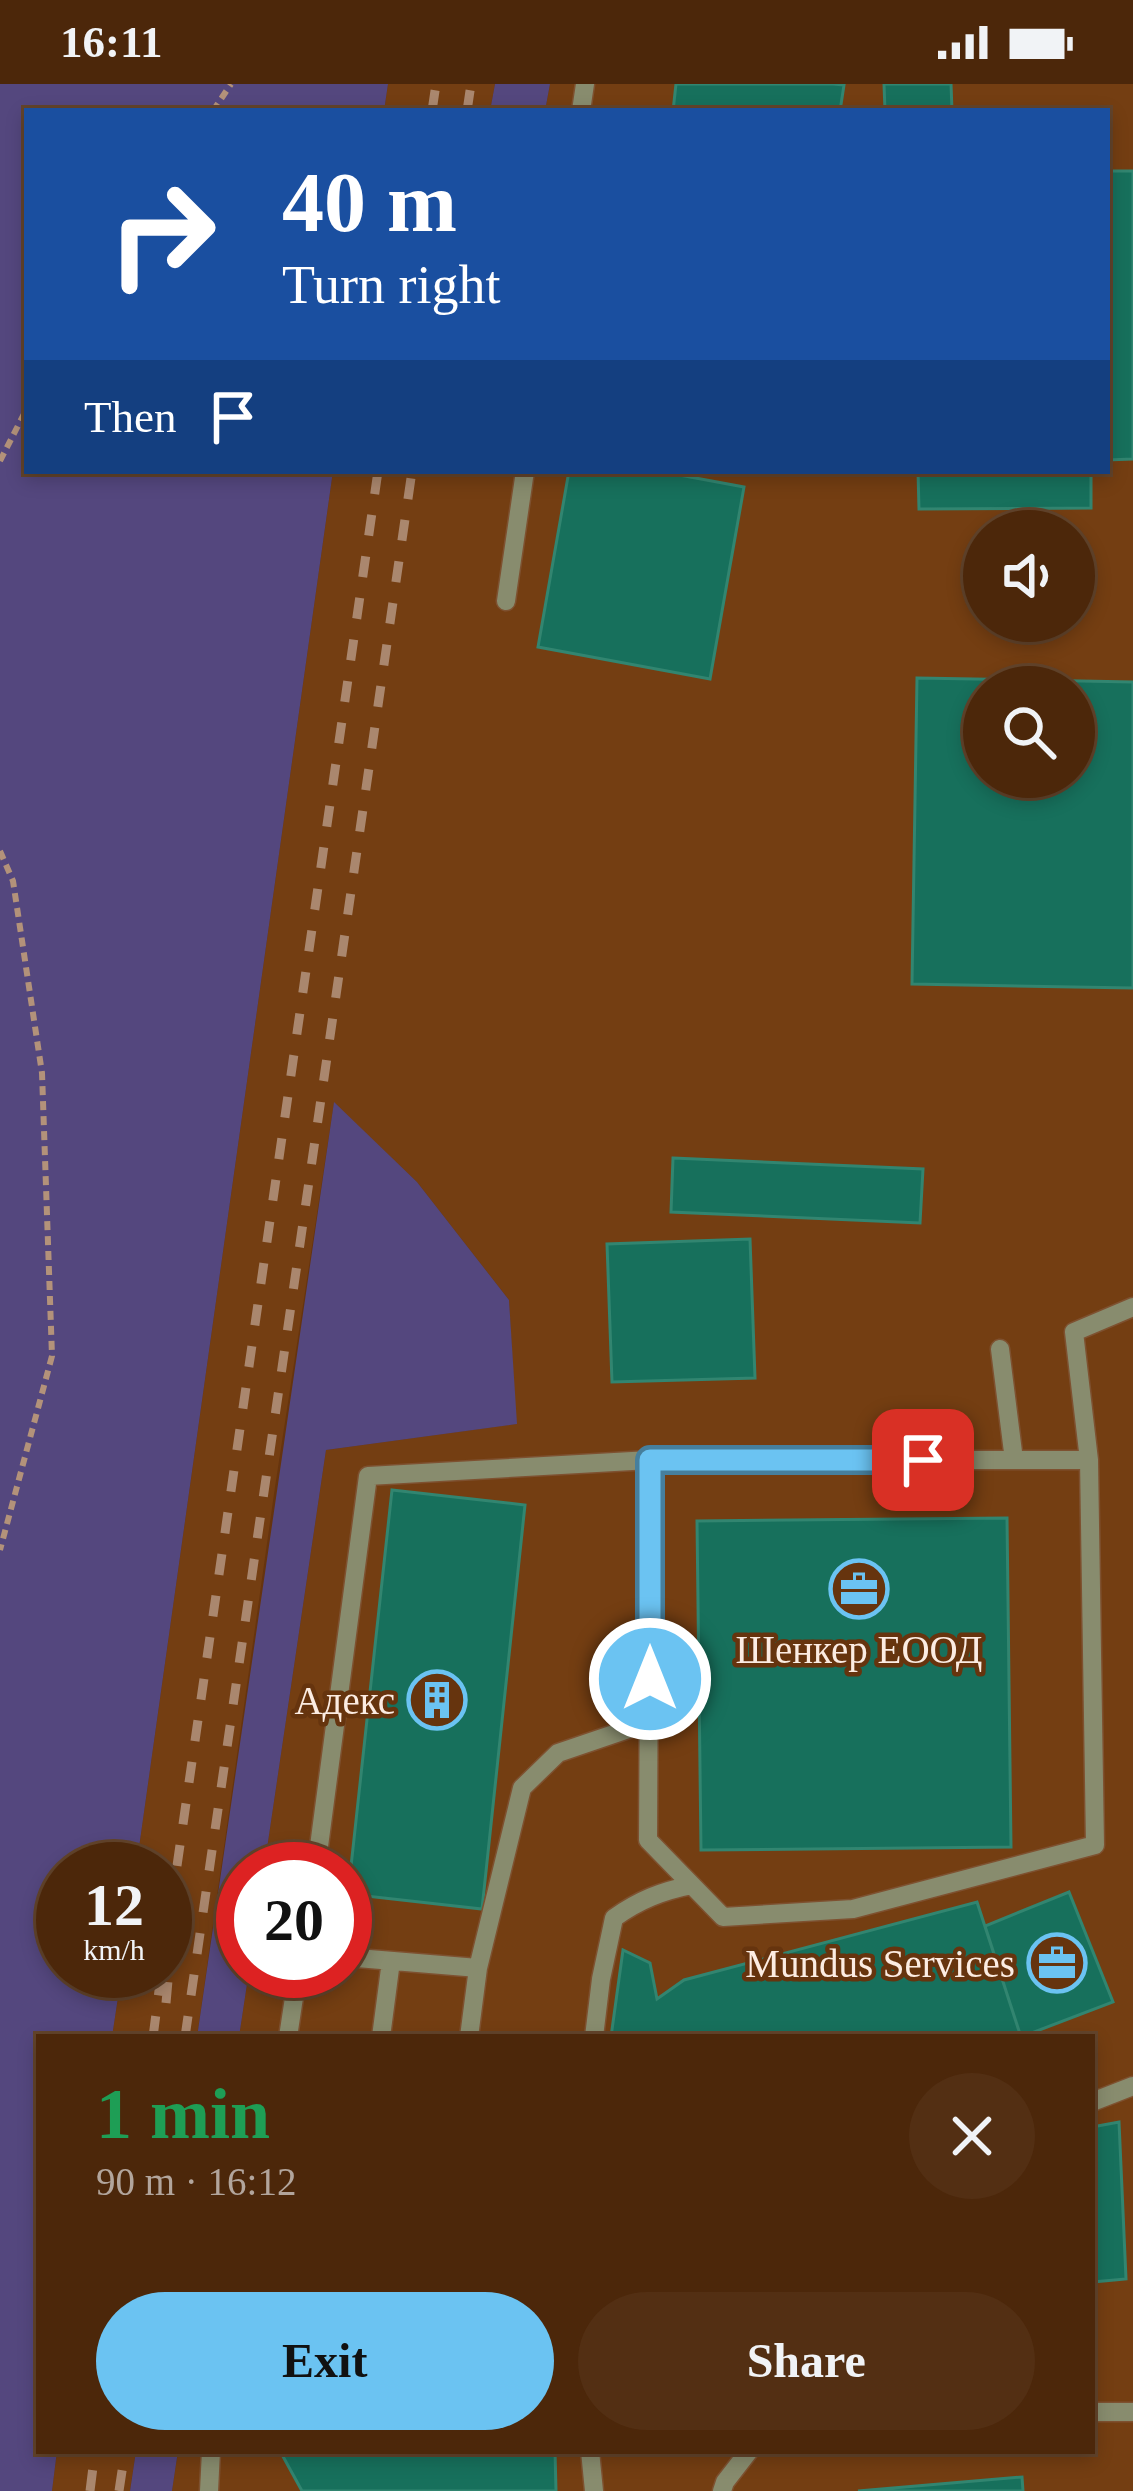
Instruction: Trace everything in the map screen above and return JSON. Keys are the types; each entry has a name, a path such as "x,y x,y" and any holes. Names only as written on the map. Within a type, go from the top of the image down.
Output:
{"lane":[{"path":"506,601 526,474"},
{"path":"650,1460 648,1840 723,1917 853,1909 1095,1845 1089,1460 1074,1332 1133,1307"},
{"path":"1000,1349 1014,1460"},
{"path":"320,1842 368,1476 650,1460 1089,1460"},
{"path":"469,2034 478,1968 522,1788 559,1753 649,1723"},
{"path":"594,2034 614,1918 665,1890 692,1885"},
{"path":"372,1959 478,1968"},
{"path":"381,2034 391,1961"},
{"path":"288,2034 294,1998"},
{"path":"1095,2101 1133,2086"},
{"path":"1095,2412 1133,2412"},
{"path":"209,2491 211,2454"},
{"path":"590,2454 594,2491"},
{"path":"722,2491 747,2454"}],"path":[{"path":"0,461 24,414"},
{"path":"0,851 14,881 42,1073 52,1356 0,1550"}],"shaded area":[{"path":"0,84 388,84 384,108 24,108 24,474 333,474 140,1842 36,1842 36,1998 118,1998 112,2034 36,2034 36,2454 57,2454 52,2491 0,2491"},
{"path":"388,84 495,84 491,108 384,108"},
{"path":"495,84 550,84 546,108 491,108"},
{"path":"550,84 1133,84 1133,2491 172,2491 178,2454 1095,2454 1095,2034 239,2034 245,1998 372,1998 372,1842 268,1842 326,1450 516,1424 509,1300 417,1182 334,1103 225,1842 216,1842 216,1903 197,2034 112,2034 118,1998 192,1998 192,1842 140,1842 333,474 1110,474 1110,108 546,108"},
{"path":"334,1102 417,1182 509,1300 517,1424 326,1450 268,1842 226,1842"},
{"path":"216,1907 216,1998 245,1998 239,2034 197,2034"},
{"path":"57,2454 136,2454 130,2491 52,2491"},
{"path":"136,2454 178,2454 172,2491 130,2491"}],"building":[{"path":"676,84 844,85 840,108 673,108"},
{"path":"884,84 951,84 952,108 885,108"},
{"path":"1110,171 1133,171 1133,459 1110,460"},
{"path":"568,474 674,474 744,487 710,679 538,647"},
{"path":"918,474 1091,474 1091,508 919,509"},
{"path":"917,678 963,679 963,798 1095,798 1095,681 1133,682 1133,988 912,984"},
{"path":"673,1158 923,1169 920,1223 671,1212"},
{"path":"750,1239 755,1378 612,1382 607,1244"},
{"name":"Адекс","path":"392,1490 525,1505 482,1909 372,1897 372,1842 354,1842"},
{"path":"1007,1518 1011,1847 701,1850 697,1521"},
{"path":"1069,1892 1113,2002 1020,2034 985,1926"},
{"path":"977,1902 1020,2034 611,2034 623,1950 650,1963 657,1999 684,1980"},
{"path":"1119,2122 1126,2279 1095,2282 1095,2126"},
{"path":"282,2454 555,2454 556,2491 302,2491"},
{"path":"1022,2477 1023,2491 858,2491"}],"railway":[{"path":"432,108 436,84"},
{"path":"467,108 471,84"},
{"path":"180,1842 378,474"},
{"path":"185,2034 412,474"},
{"path":"153,2034 158,1998"},
{"path":"166,1998 166,2003"},
{"path":"90,2491 95,2454"},
{"path":"119,2491 125,2454"}],"place":[{"name":"Шенкер ЕООД","path":"859,1589"},
{"name":"Адекс","path":"437,1700"},
{"name":"Mundus Services","path":"1057,1963"}],"route":[{"path":"650,1679 650,1460 923,1460"}]}
